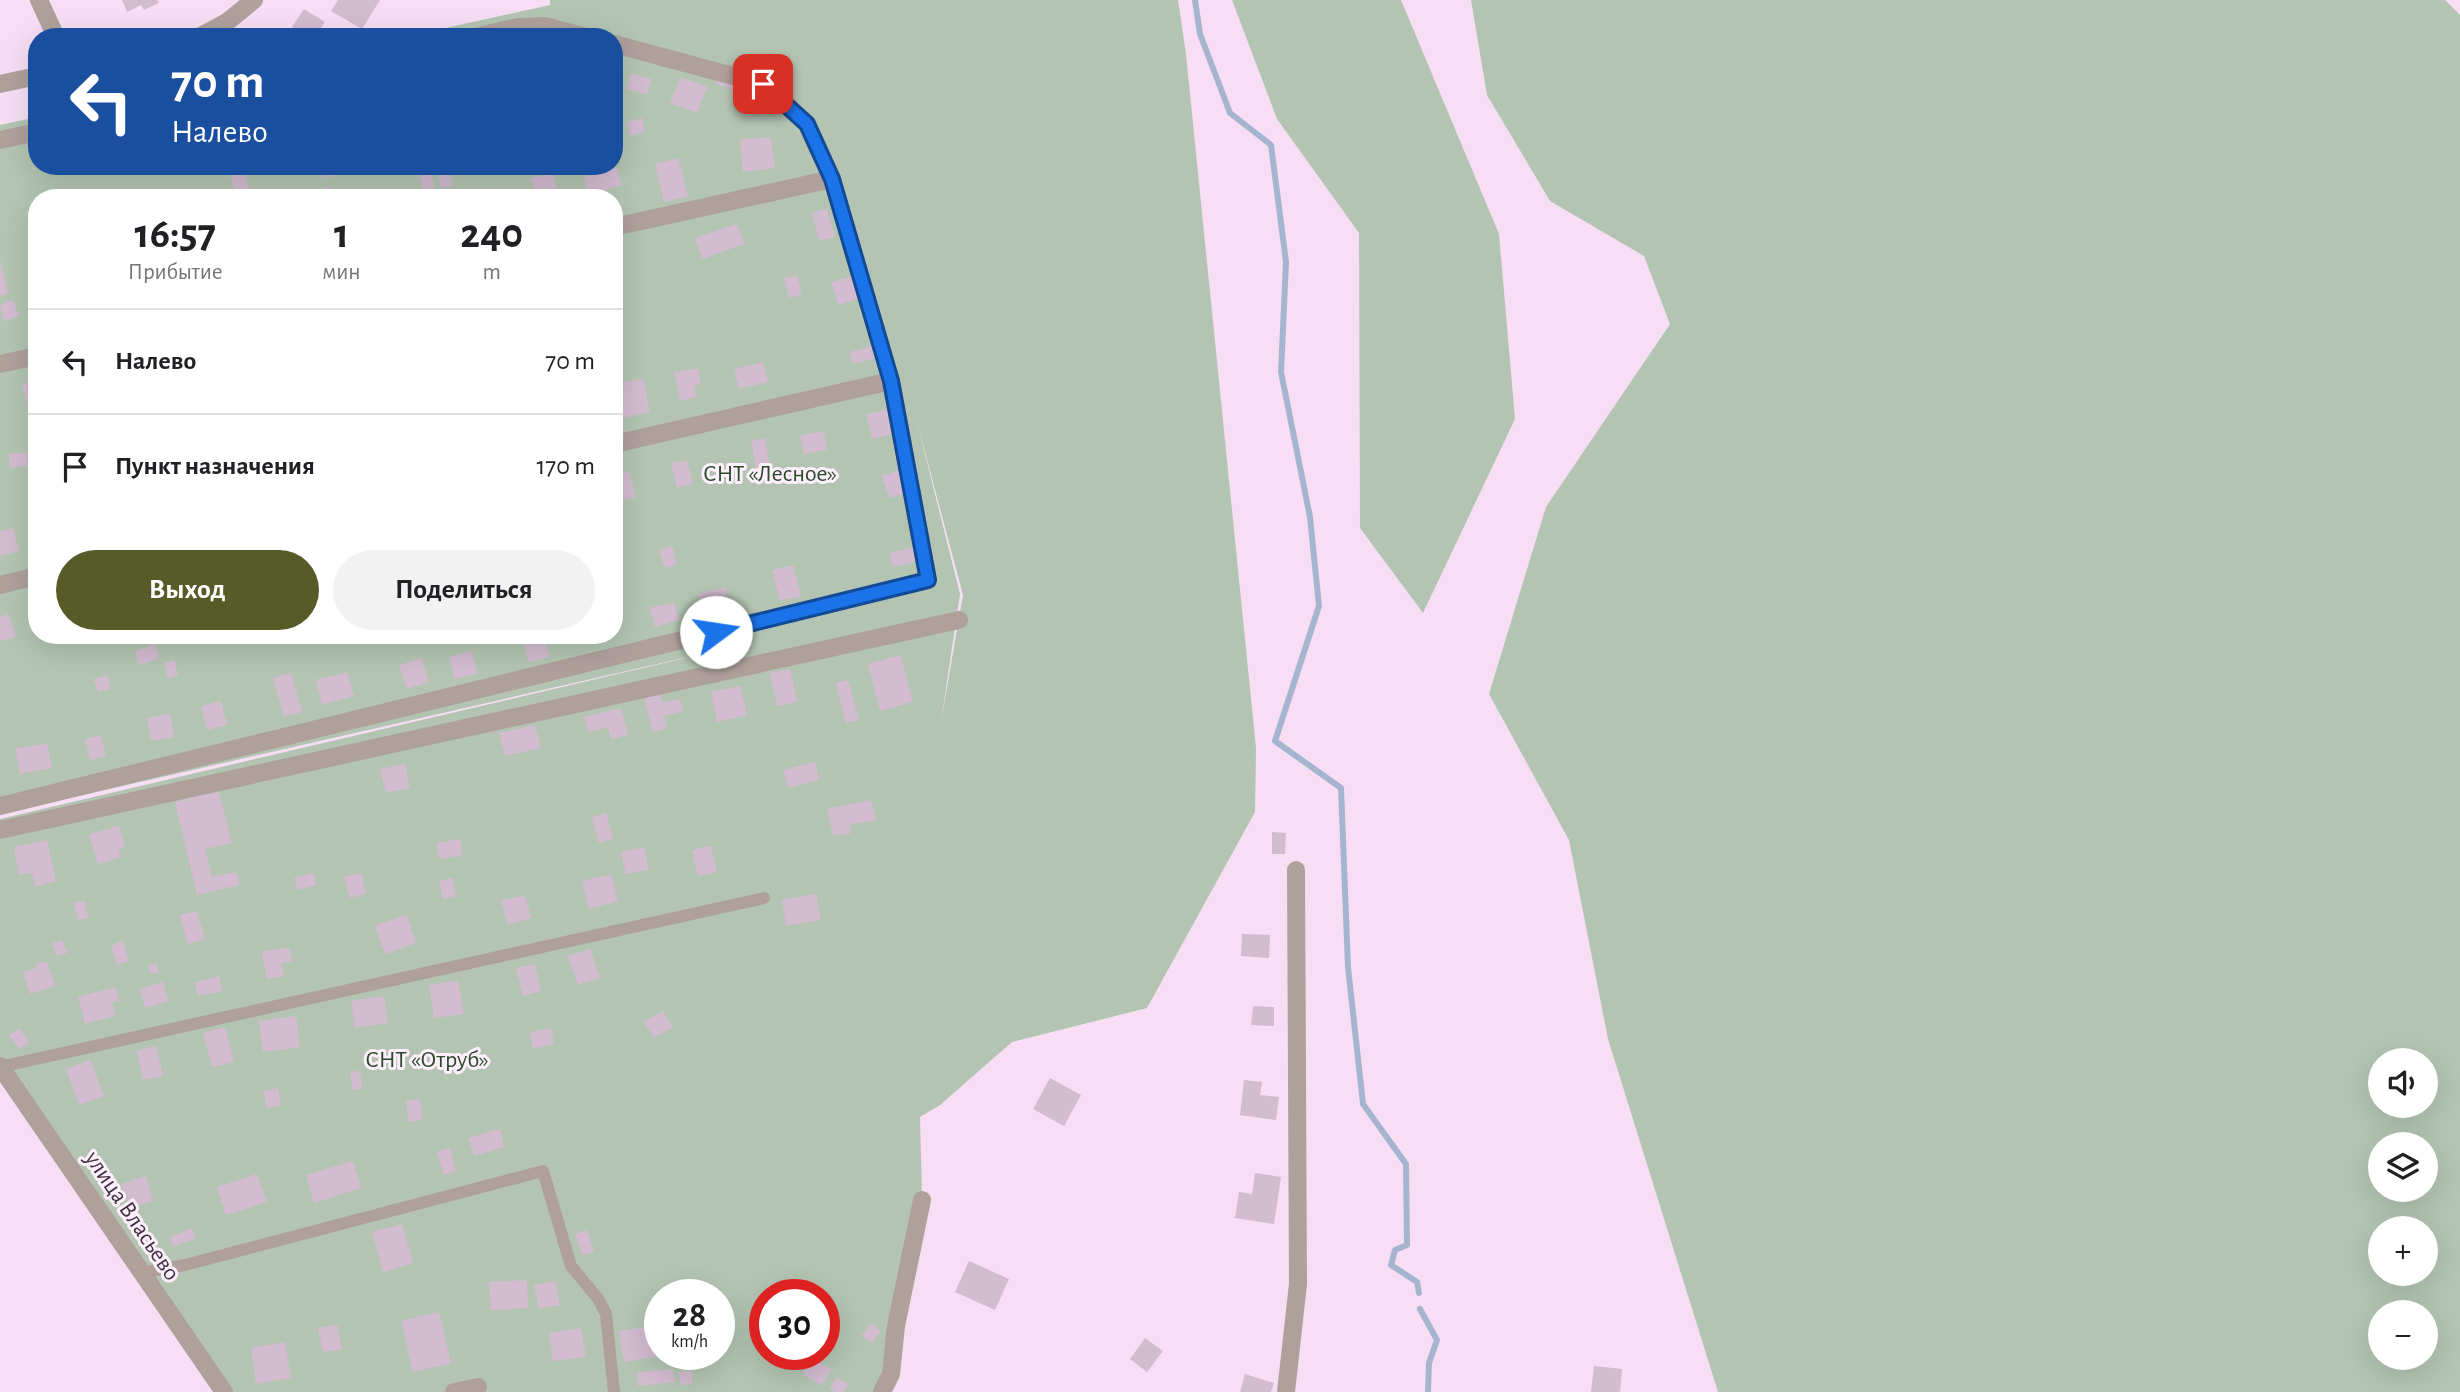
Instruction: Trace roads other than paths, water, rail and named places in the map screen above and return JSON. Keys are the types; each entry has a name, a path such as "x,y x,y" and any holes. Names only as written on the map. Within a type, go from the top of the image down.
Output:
{"street":[{"path":"38,0 52,28"},
{"path":"216,28 254,0"},
{"path":"514,28 552,28"},
{"path":"0,806 928,580 891,381 832,179 807,124 763,84 623,46"},
{"path":"0,84 28,78"},
{"path":"0,140 28,134"},
{"path":"623,225 832,179"},
{"path":"0,364 28,358"},
{"path":"623,442 891,381"},
{"path":"0,585 28,578"},
{"path":"0,830 959,620"},
{"path":"1286,1392 1298,1284 1296,870"},
{"name":"улица Власьево","path":"0,1066 224,1392"},
{"path":"883,1392 891,1374 896,1326 922,1200"},
{"path":"454,1392 478,1387"}],"lane":[{"path":"0,1066 764,898"},
{"path":"141,1273 198,1261 543,1171 571,1266 599,1300 606,1314 614,1392"}],"waterway":[{"path":"1195,0 1200,34 1230,113 1271,145 1286,262 1281,372 1310,517 1319,606 1275,741 1341,788 1348,967 1363,1104 1406,1164 1407,1245 1395,1250 1391,1265 1417,1282 1419,1293"},
{"path":"1420,1309 1437,1340 1429,1363 1428,1392"}],"park label":[{"name":"СНТ «Лесное»","path":"770,474"},
{"name":"СНТ «Отруб»","path":"427,1060"}]}
